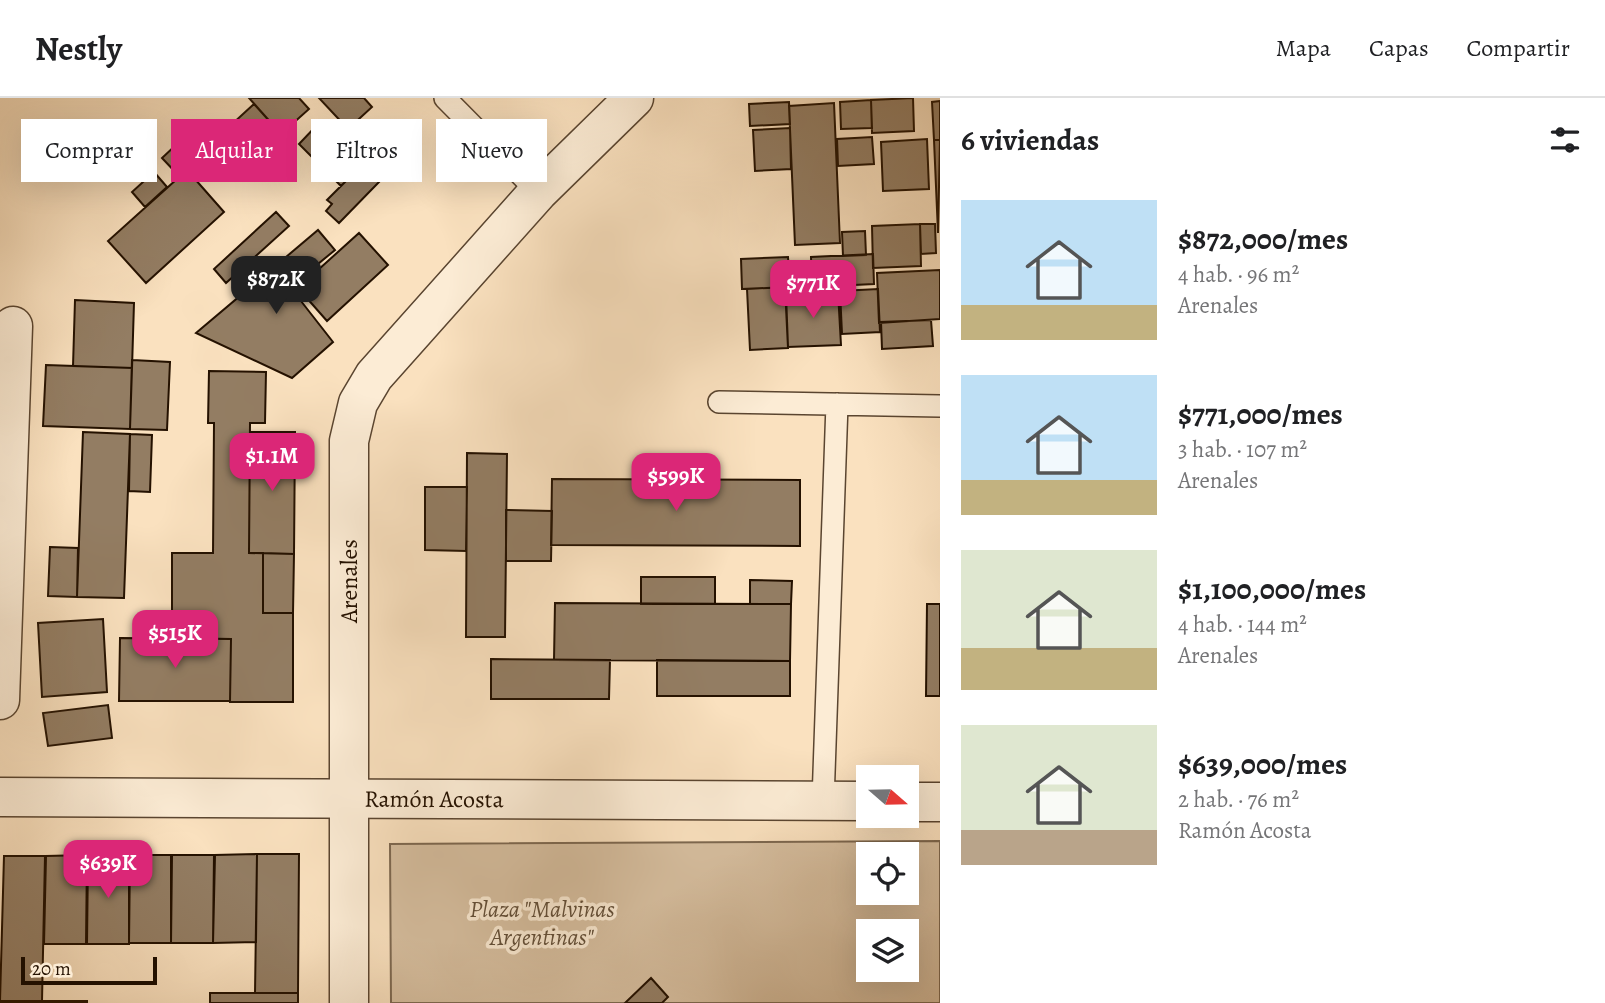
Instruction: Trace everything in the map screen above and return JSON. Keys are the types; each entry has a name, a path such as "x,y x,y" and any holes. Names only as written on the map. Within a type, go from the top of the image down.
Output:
{"street":[{"name":"Arenales","path":"349,1003 349,441 358,404 374,376 538,192 634,98"},
{"path":"0,701 5,437 13,326"},
{"name":"Ramón Acosta","path":"0,797 856,802"},
{"path":"919,802 940,802"}],"lane":[{"path":"445,98 538,192"},
{"path":"719,402 940,406"},
{"path":"823,801 837,404"}],"green space":[{"name":"Plaza \"Malvinas Argentinas\"","path":"940,841 940,1003 391,1003 390,844"}],"building":[{"path":"249,98 299,98 309,109 297,120 268,119"},
{"path":"319,98 364,98 372,107 359,119 339,119"},
{"path":"913,98 914,131 872,133 871,100"},
{"path":"871,100 872,128 841,129 840,102"},
{"path":"940,101 940,140 934,140 932,102"},
{"path":"789,102 790,124 750,126 749,104"},
{"path":"834,103 840,243 795,245 789,106"},
{"path":"254,104 268,119 238,119"},
{"path":"790,128 791,169 755,171 753,130"},
{"path":"311,131 311,156 299,144"},
{"path":"872,137 874,164 838,166 837,139"},
{"path":"927,139 929,189 883,191 881,142"},
{"path":"934,140 940,140 938,233"},
{"path":"171,150 171,168 162,158"},
{"path":"157,175 167,187 145,207 132,192 143,182 157,182"},
{"path":"174,182 198,182 224,212 146,283 108,241"},
{"path":"345,182 379,182 339,223 326,211 332,204 327,200"},
{"path":"276,212 289,226 226,283 214,269"},
{"path":"920,224 921,266 873,268 872,226"},
{"path":"920,224 935,224 936,253 921,254"},
{"path":"318,230 335,250 290,287 333,342 292,378 196,333"},
{"path":"865,231 866,255 843,256 842,232"},
{"path":"359,233 388,265 327,321 298,288"},
{"path":"873,254 874,284 812,287 811,257"},
{"path":"788,257 790,287 742,289 741,259"},
{"path":"940,270 940,319 879,323 877,273"},
{"path":"785,287 788,348 750,350 747,289"},
{"path":"878,289 880,332 842,334 840,291"},
{"path":"838,292 841,345 788,347 786,294"},
{"path":"75,300 134,303 132,368 73,366"},
{"path":"931,320 933,346 882,349 881,322"},
{"path":"132,360 170,362 167,430 130,429"},
{"path":"46,365 132,368 130,429 43,426"},
{"path":"209,371 266,372 265,423 250,423 249,553 263,553 263,613 293,613 293,702 230,702 231,639 172,638 172,553 213,553 214,423 208,423"},
{"path":"83,432 130,434 124,598 77,597"},
{"path":"250,432 295,432 294,554 249,553"},
{"path":"130,434 152,435 150,492 129,491"},
{"path":"467,453 507,454 505,637 466,637"},
{"path":"552,479 800,480 800,546 551,545"},
{"path":"425,487 467,487 466,551 425,550"},
{"path":"506,510 552,511 551,561 506,561"},
{"path":"50,547 78,548 77,597 48,596"},
{"path":"263,553 294,554 293,613 263,613"},
{"path":"641,577 715,577 715,604 641,604"},
{"path":"750,580 792,581 791,604 750,604"},
{"path":"555,603 791,604 790,661 554,660"},
{"path":"927,604 940,604 940,696 926,696"},
{"path":"103,619 107,692 42,697 38,623"},
{"path":"120,638 231,639 230,701 119,701"},
{"path":"491,659 610,660 609,699 491,699"},
{"path":"657,660 790,661 790,696 657,696"},
{"path":"108,705 112,738 48,746 43,713"},
{"path":"257,854 256,942 213,943 215,855"},
{"path":"257,854 299,854 298,993 255,993"},
{"path":"87,855 86,944 44,944 46,856"},
{"path":"130,855 171,855 171,943 129,943"},
{"path":"172,855 214,855 213,943 171,943"},
{"path":"4,856 45,856 42,1001 0,1001"},
{"path":"88,856 129,856 129,944 87,944"},
{"path":"651,978 668,997 662,1003 625,1003"},
{"path":"210,993 298,993 298,1003 210,1003"},
{"path":"87,1001 87,1003 0,1003"}]}
